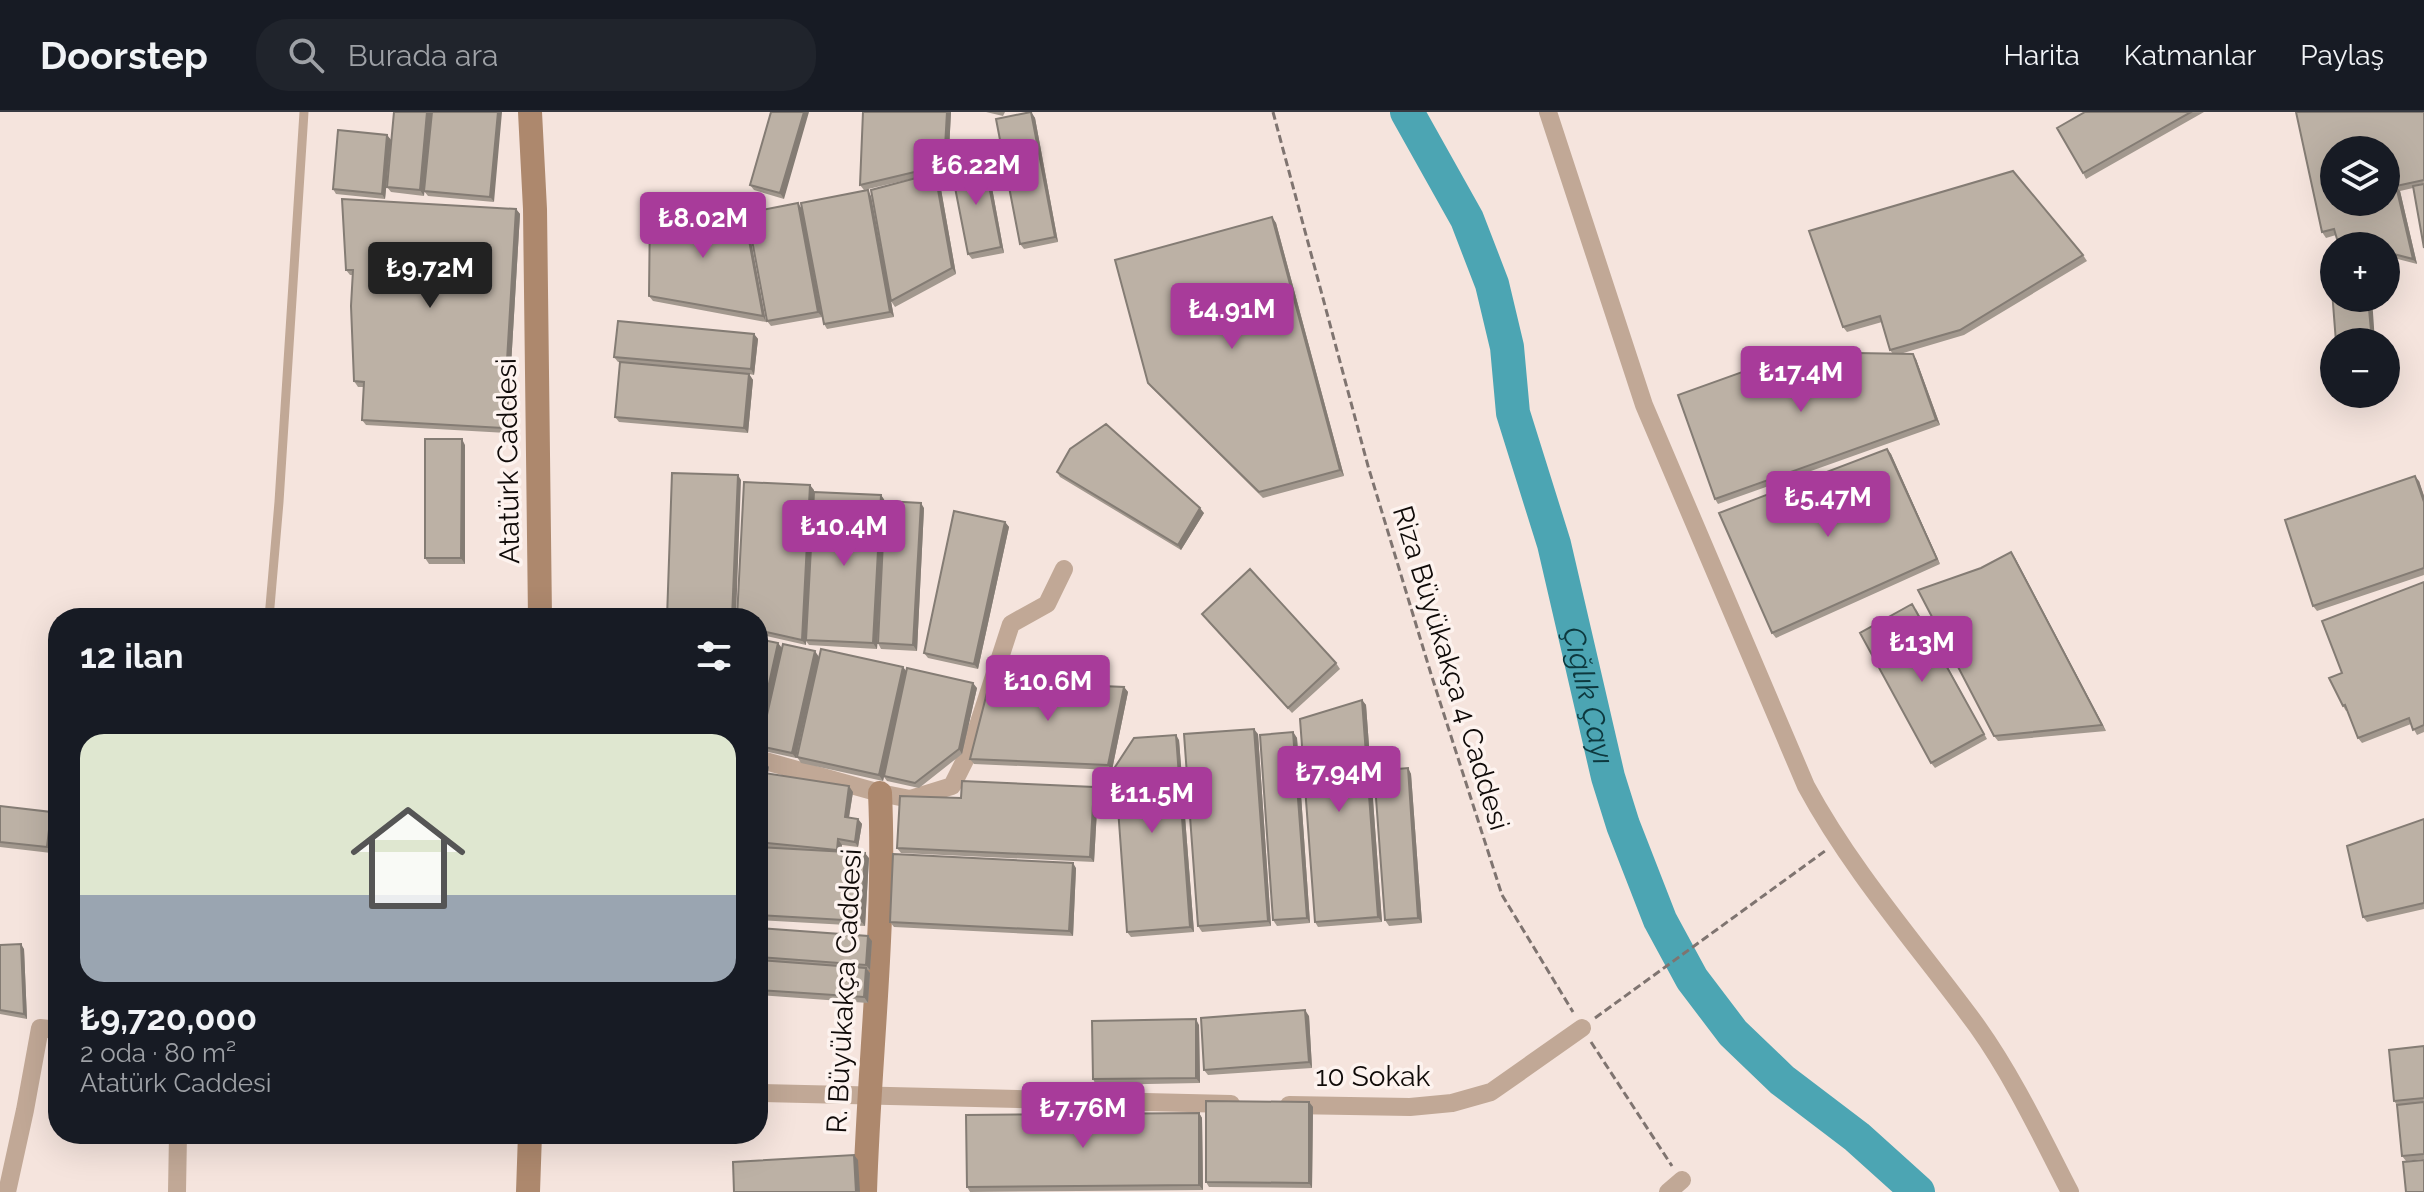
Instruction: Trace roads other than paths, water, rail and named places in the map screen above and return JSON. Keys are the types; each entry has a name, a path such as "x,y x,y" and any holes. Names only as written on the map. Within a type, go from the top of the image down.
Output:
{"street":[{"name":"Atatürk Caddesi","path":"530,112 535,209 540,608"},
{"path":"1548,112 1644,405 1797,765 1838,842 1978,1028 2012,1081 2070,1192"},
{"path":"768,762 910,799 952,786 970,750 1011,624 1047,604 1064,569"},
{"name":"R. Büyükakça Caddesi","path":"865,1192 883,858 880,793"},
{"path":"7,1192 40,1028 48,1029"},
{"name":"10 Sokak","path":"768,1093 1410,1107 1452,1103 1491,1092 1582,1028"},
{"path":"177,1192 178,1144"},
{"path":"528,1192 530,1144"}],"lane":[{"path":"270,608 304,112"}],"waterway":[{"name":"Çığlık Çayı","path":"1407,112 1467,219 1492,284 1507,347 1513,413 1554,544 1608,777 1660,920 1692,979 1733,1033 1782,1080 1857,1137 1918,1192"}]}
